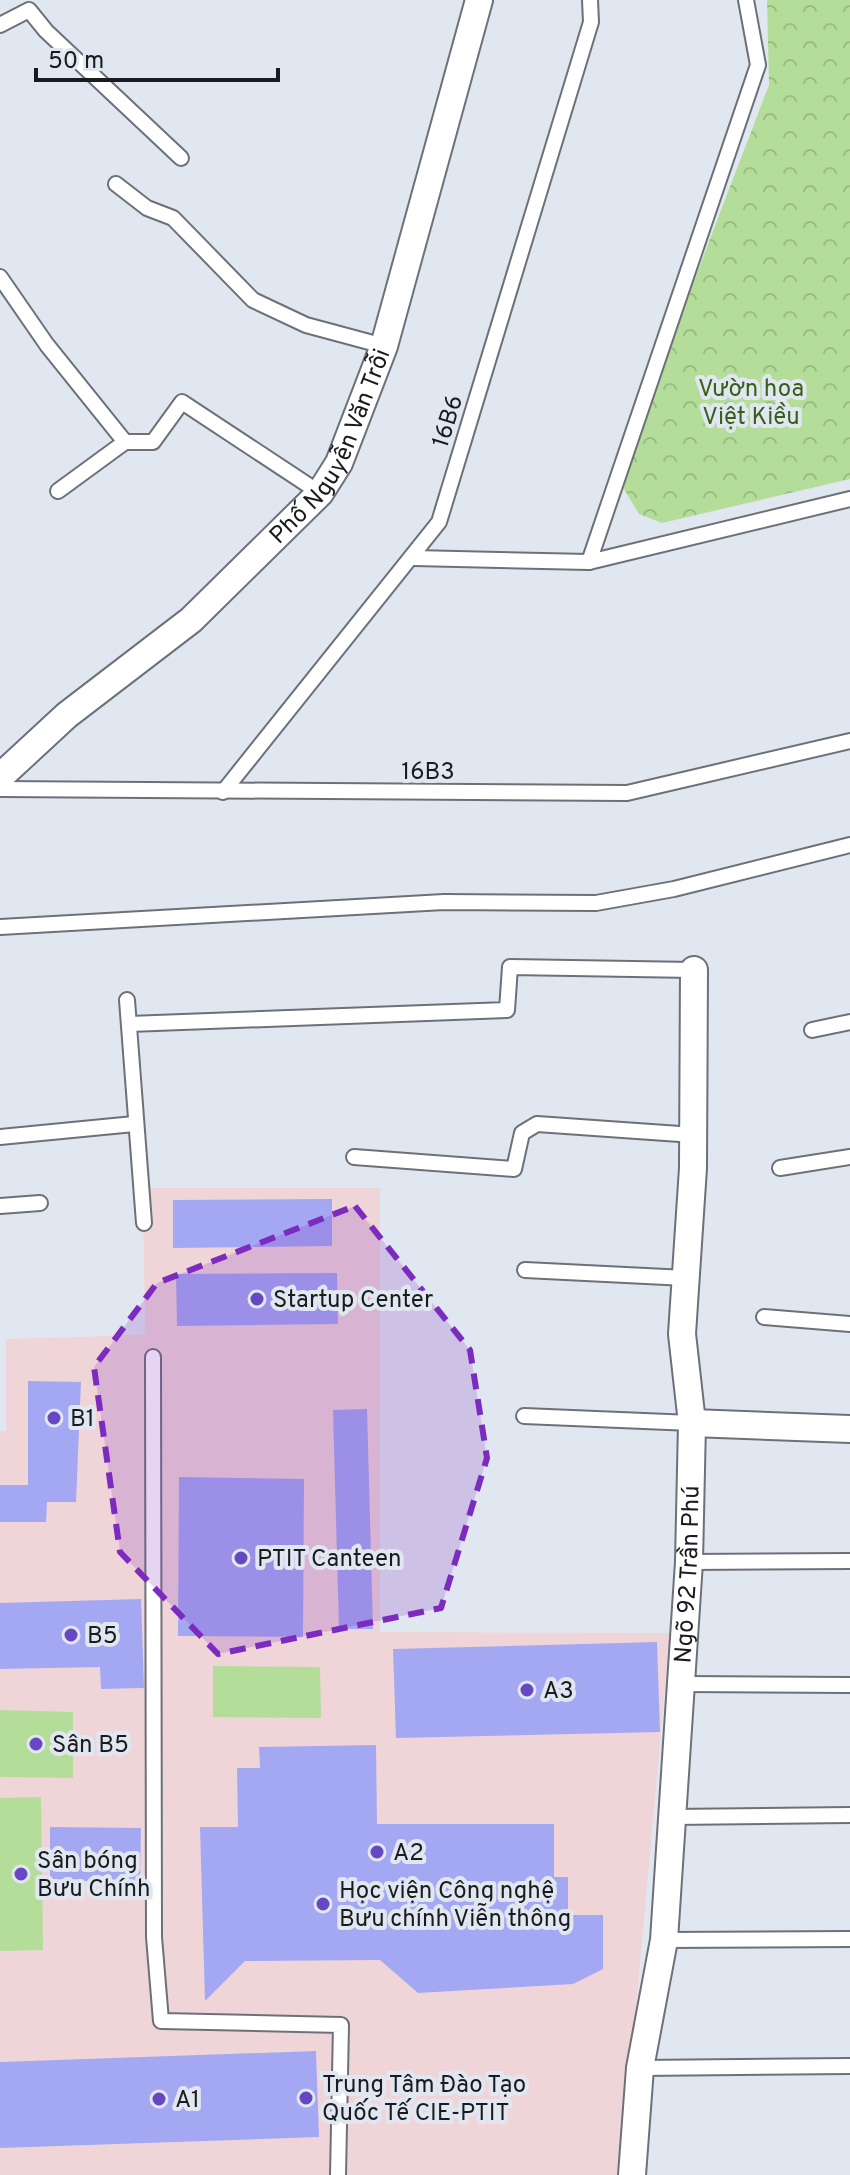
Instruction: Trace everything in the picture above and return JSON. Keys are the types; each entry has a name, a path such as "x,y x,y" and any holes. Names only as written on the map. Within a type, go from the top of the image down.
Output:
{"street":[{"name":"Phố Nguyễn Văn Trỗi","path":"6,765 191,620 320,493 339,463 384,346 479,0"},
{"name":"Ngõ 92 Trần Phú","path":"632,2175 640,2068 664,1940 689,1562 692,1423 682,1334 694,1135 694,970"},
{"path":"692,1423 850,1429"}],"lane":[{"name":"16B6","path":"223,792 414,558 439,522 591,22 590,0"},
{"path":"589,562 758,65 746,0"},
{"path":"0,25 27,5 46,31 181,158"},
{"path":"116,184 147,208 173,218 253,300 306,325 384,346"},
{"path":"0,277 47,345 125,442"},
{"path":"58,491 125,442 153,442 182,402 320,493"},
{"path":"414,558 589,562 850,499"},
{"name":"16B3","path":"0,789 627,793 850,741"},
{"path":"0,927 444,902 596,903 674,889 850,845"},
{"path":"129,1024 507,1010 510,967 694,970"},
{"path":"127,1000 134,1124 144,1223"},
{"path":"812,1030 850,1022"},
{"path":"0,1137 134,1124"},
{"path":"354,1157 514,1169 522,1133 537,1124 694,1135"},
{"path":"780,1168 850,1157"},
{"path":"0,1206 40,1203"},
{"path":"525,1270 686,1278"},
{"path":"764,1317 850,1324"},
{"path":"153,1357 154,1937 161,2021 341,2025 338,2175"},
{"path":"524,1416 692,1423"},
{"path":"689,1562 850,1561"},
{"path":"682,1684 850,1685"},
{"path":"671,1817 850,1815"},
{"path":"664,1940 850,1939"},
{"path":"640,2068 850,2066"}],"highlighted area":[{"path":"355,1206 470,1350 487,1458 441,1608 218,1654 120,1552 94,1367 157,1283"}],"shaded area":[{"name":"Học viện Công nghệ Bưu chính Viễn thông","path":"143,1188 380,1188 380,1632 670,1633 621,2175 0,2175 0,1431 6,1431 6,1339 145,1335"}],"green space":[{"name":"Vườn hoa Việt Kiều","path":"767,0 850,0 850,479 662,523 639,514 618,479 769,85"},
{"path":"213,1666 320,1667 321,1718 213,1717"},
{"name":"Sân B5","path":"0,1710 73,1712 73,1778 0,1777"},
{"name":"Sân bóng Bưu Chính","path":"41,1797 43,1950 0,1951 0,1798"}],"building":[{"path":"332,1199 332,1246 173,1248 173,1200"},
{"name":"Startup Center","path":"337,1273 338,1324 177,1326 176,1274"},
{"name":"B1","path":"28,1381 81,1382 76,1502 47,1502 46,1522 0,1522 0,1485 28,1485"},
{"path":"367,1409 373,1629 339,1629 333,1410"},
{"name":"PTIT Canteen","path":"179,1477 304,1479 303,1637 178,1636"},
{"name":"B5","path":"141,1599 144,1688 101,1689 100,1667 0,1669 0,1603"},
{"name":"A3","path":"657,1642 660,1732 396,1738 393,1649"},
{"name":"A2","path":"376,1745 377,1824 554,1824 554,1877 568,1877 568,1915 603,1915 603,1969 573,1984 418,1993 380,1960 245,1961 205,2001 200,1827 238,1827 237,1768 260,1768 259,1747"},
{"path":"50,1827 141,1828 140,1881 50,1881"},
{"name":"A1","path":"316,2051 319,2137 0,2148 0,2062"}],"place":[{"name":"Startup Center","path":"257,1299"},
{"name":"B1","path":"54,1418"},
{"name":"PTIT Canteen","path":"241,1558"},
{"name":"B5","path":"71,1635"},
{"name":"A3","path":"527,1690"},
{"name":"Sân B5","path":"36,1744"},
{"name":"A2","path":"377,1852"},
{"name":"Sân bóng Bưu Chính","path":"21,1874"},
{"name":"Học viện Công nghệ Bưu chính Viễn thông","path":"323,1904"},
{"name":"Trung Tâm Đào Tạo Quốc Tế CIE-PTIT","path":"306,2098"},
{"name":"A1","path":"159,2099"}]}
